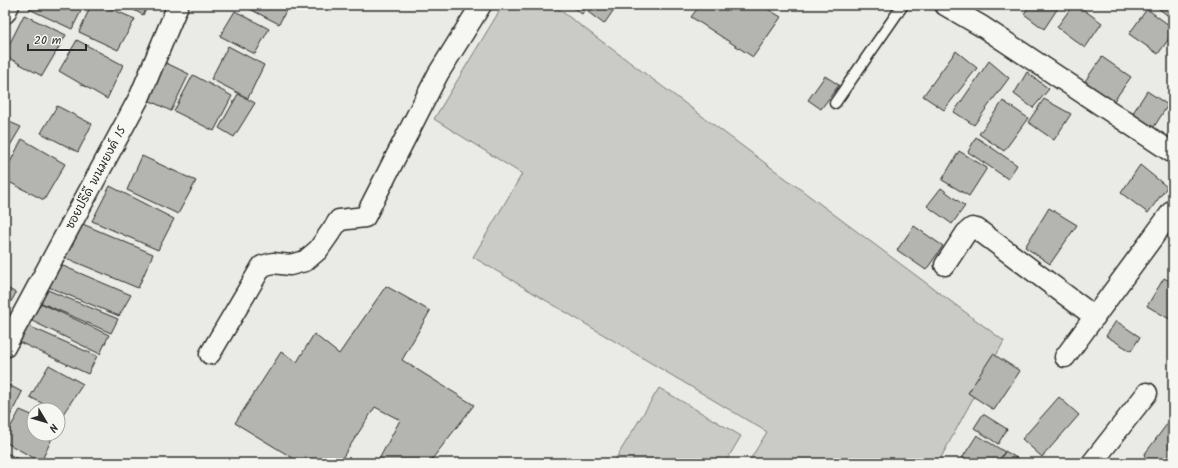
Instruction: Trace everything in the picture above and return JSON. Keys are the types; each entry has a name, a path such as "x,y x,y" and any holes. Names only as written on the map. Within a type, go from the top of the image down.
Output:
{"street":[{"path":"5,13 10,5"},
{"name":"ซอยปรีดี พนมยงค์ 15","path":"5,347 140,96 178,5"},
{"path":"210,354 262,266 273,263 290,265 305,261 318,250 339,220 365,217 438,74 481,5"},
{"path":"945,5 983,27 1173,153"},
{"path":"1065,357 1173,210"},
{"path":"945,266 966,233 972,228 977,229 1095,317"},
{"path":"1092,463 1147,393"}],"lane":[{"path":"835,103 904,5"}],"shaded area":[{"path":"503,5 553,5 1004,341 938,463 748,463 767,432 473,257 522,174 434,119"},
{"path":"659,388 741,436 725,463 613,463"}],"building":[{"path":"31,5 84,5 72,29 29,9"},
{"path":"91,5 102,5 135,19 118,50 79,32"},
{"path":"125,5 149,5 143,15"},
{"path":"242,5 289,5 279,24"},
{"path":"569,5 588,5 582,14"},
{"path":"593,5 617,5 604,24 588,12"},
{"path":"700,5 761,5 781,17 753,57 691,17"},
{"path":"1030,5 1060,5 1044,29 1024,14"},
{"path":"1073,5 1077,5 1102,23 1085,48 1057,27"},
{"path":"1154,5 1173,5 1173,16 1171,18"},
{"path":"1147,9 1173,28 1173,33 1158,54 1129,34"},
{"path":"235,11 269,29 255,54 220,36"},
{"path":"24,15 66,35 42,76 5,56 5,53"},
{"path":"77,40 123,65 107,99 59,71"},
{"path":"228,46 264,65 248,98 211,79"},
{"path":"956,51 977,68 944,110 923,96"},
{"path":"1102,57 1131,77 1113,102 1085,81"},
{"path":"158,59 189,74 171,111 140,96"},
{"path":"989,61 1009,78 974,125 954,112"},
{"path":"1027,72 1049,89 1033,108 1014,94"},
{"path":"193,75 232,96 214,131 174,111"},
{"path":"825,76 839,85 821,109 808,100"},
{"path":"1147,91 1168,105 1150,133 1129,119"},
{"path":"238,94 255,103 234,137 219,128"},
{"path":"1044,99 1071,114 1054,140 1028,122"},
{"path":"1003,101 1028,118 1004,151 979,134"},
{"path":"57,106 92,124 78,152 41,133"},
{"path":"5,120 21,127 5,154"},
{"path":"976,137 1017,165 1008,179 968,152"},
{"path":"22,139 65,164 44,200 5,180 5,172"},
{"path":"959,151 987,168 969,196 942,180"},
{"path":"142,156 196,181 178,214 127,190"},
{"path":"1140,165 1167,187 1148,213 1121,193"},
{"path":"110,186 174,219 158,250 92,221"},
{"path":"941,188 965,206 952,224 927,206"},
{"path":"1049,208 1077,225 1050,264 1025,247"},
{"path":"78,222 153,254 138,288 61,256"},
{"path":"914,226 943,246 926,270 897,250"},
{"path":"56,263 131,295 119,316 46,286"},
{"path":"1164,278 1173,283 1173,321 1147,306"},
{"path":"386,286 430,311 402,360 474,405 429,463 377,463 400,420 375,407 339,463 301,463 235,423 281,352 297,362 314,334 339,354"},
{"path":"5,287 16,293 5,312"},
{"path":"43,288 118,319 111,333 37,301"},
{"path":"36,301 109,335 100,354 28,319"},
{"path":"1116,321 1140,337 1131,351 1106,336"},
{"path":"24,324 97,356 88,374 17,341"},
{"path":"993,354 1020,371 994,410 968,393"},
{"path":"49,365 83,384 66,410 66,402 40,402 30,397"},
{"path":"5,383 22,392 6,424 5,424"},
{"path":"1059,397 1079,415 1042,457 1022,439"},
{"path":"20,410 26,413 26,442 50,442 41,462 5,442 5,437"},
{"path":"983,414 1007,429 998,444 974,428"},
{"path":"1173,416 1173,463 1150,463 1144,455"},
{"path":"977,435 1005,452 997,463 959,463"},
{"path":"1005,451 1025,463 998,463"},
{"path":"5,452 26,463 5,463"}]}
